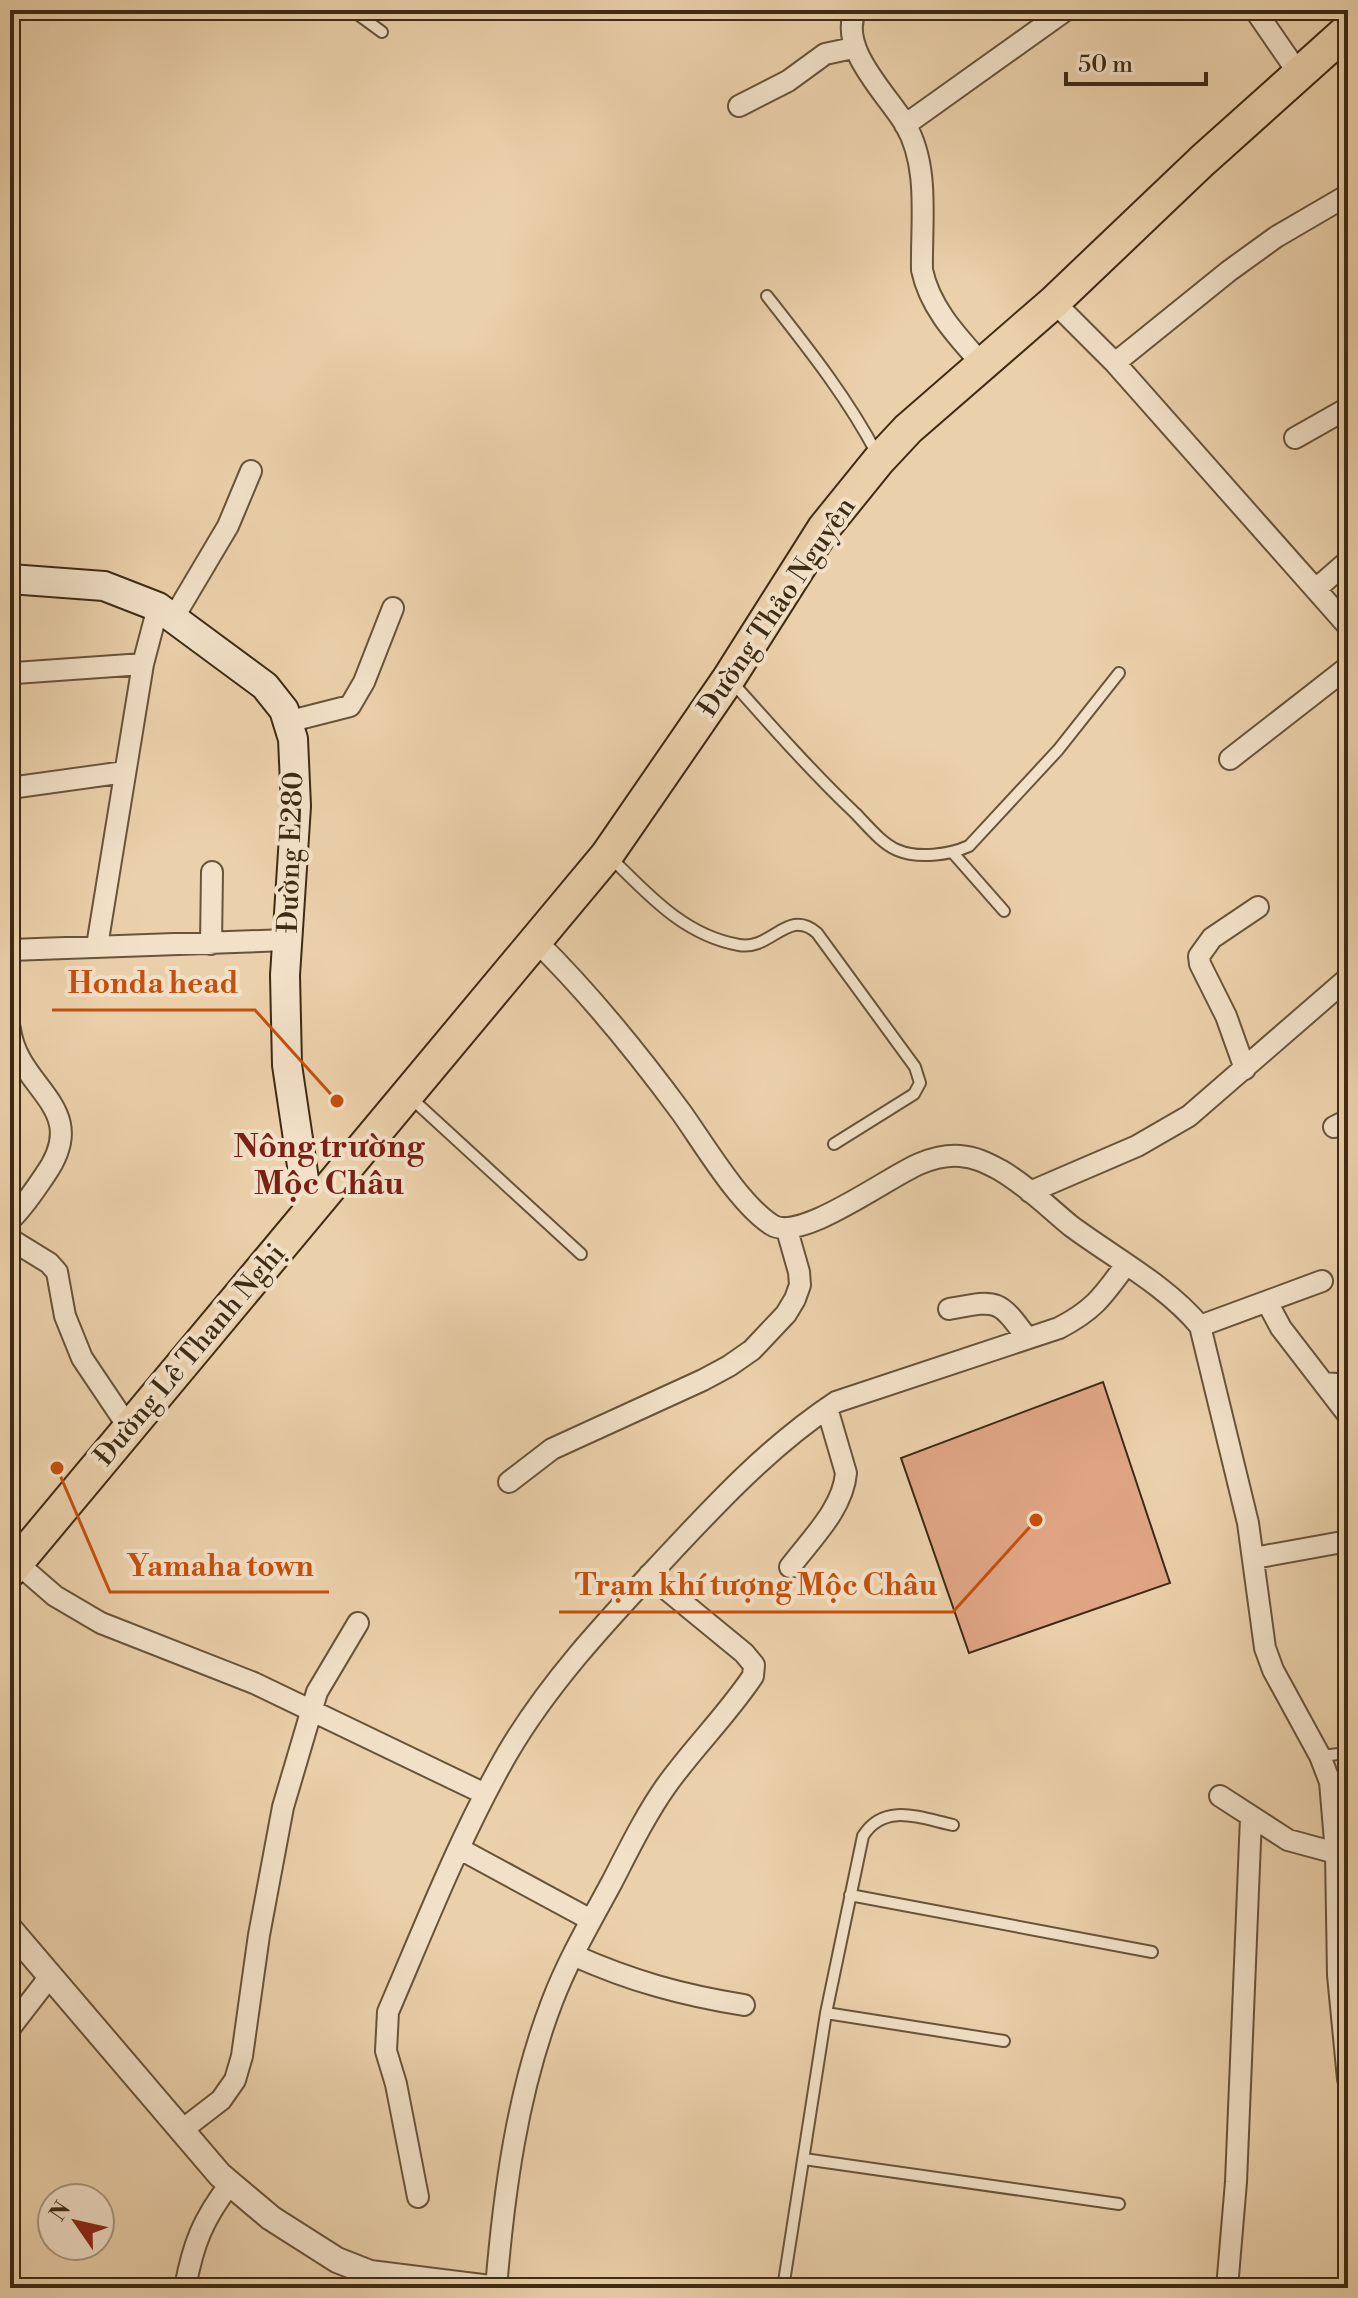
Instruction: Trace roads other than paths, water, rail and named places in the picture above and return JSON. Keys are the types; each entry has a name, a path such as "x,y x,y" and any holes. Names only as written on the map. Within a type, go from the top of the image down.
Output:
{"main road":[{"name":"Đường Thảo Nguyên","path":"309,1213 607,855 729,678 824,528 879,460 908,429 1054,302 1119,238 1348,30"},
{"name":"Đường E280","path":"10,579 104,586 166,612 265,686 284,710 293,739 296,806 287,940 287,1065 309,1213"},
{"name":"Đường Lê Thanh Nghị","path":"14,1567 309,1213"}],"street":[{"path":"856,10 851,29 853,48 917,147 921,168 922,270 925,285 947,323 982,364"},
{"path":"905,125 1066,10"},
{"path":"1255,10 1299,74"},
{"path":"739,106 788,81 825,54 853,48"},
{"path":"1115,363 1276,237 1348,195"},
{"path":"1054,302 1115,363 1348,626"},
{"path":"1295,438 1348,408"},
{"path":"97,946 143,664 166,612 228,526 251,471"},
{"path":"1317,588 1348,561"},
{"path":"287,722 350,706 364,682 393,608"},
{"path":"15,673 143,664"},
{"path":"1230,759 1348,667"},
{"path":"10,788 125,772"},
{"path":"211,944 212,872"},
{"path":"1245,1069 1199,956 1212,938 1258,907"},
{"path":"10,950 287,940"},
{"path":"536,941 572,976 640,1057 736,1188 773,1226 787,1230 809,1224 919,1164 943,1157 979,1159 1002,1171 1185,1308 1200,1326 1234,1461 1254,1558 1265,1648 1273,1670 1320,1756 1330,1782 1336,1853 1338,1975 1348,2079"},
{"path":"1030,1192 1162,1133 1189,1116 1348,978"},
{"path":"10,1029 15,1059 56,1113 62,1143 51,1167 20,1211 10,1220"},
{"path":"509,1482 552,1449 703,1380 752,1350 786,1314 800,1285 787,1230"},
{"path":"10,1239 49,1263 57,1272 65,1316 82,1358 129,1428"},
{"path":"418,2197 396,2084 386,2051 388,2012 485,1794 533,1713 566,1667 743,1478 785,1439 827,1408 869,1390 1059,1328 1098,1303 1125,1266"},
{"path":"1200,1326 1322,1281"},
{"path":"1267,1302 1281,1328 1348,1415"},
{"path":"949,1309 980,1303 999,1305 1027,1338"},
{"path":"1324,1383 1348,1385"},
{"path":"790,1567 834,1508 845,1484 846,1473 827,1408"},
{"path":"1254,1558 1348,1541"},
{"path":"14,1567 78,1611 254,1683 485,1794"},
{"path":"10,1929 230,2184 271,2218 337,2260 370,2273 493,2288 507,2178 526,2086 552,2002 573,1955 646,1818 666,1787 753,1676 754,1665 744,1653 649,1575"},
{"path":"182,2130 221,2100 235,2080 242,2056 283,1807 310,1710 323,1679 358,1623"},
{"path":"1220,1796 1288,1840 1336,1853"},
{"path":"1227,2288 1236,2182 1251,1817"},
{"path":"460,1849 591,1920"},
{"path":"573,1955 668,1991 744,2005"},
{"path":"10,2028 51,1975"},
{"path":"185,2288 198,2234 208,2212 230,2184"}],"lane":[{"path":"352,10 382,32"},
{"path":"767,296 836,386 860,422 879,460"},
{"path":"729,678 811,771 878,836 897,850 922,854 953,853 969,846 1058,750 1119,673"},
{"path":"953,853 1004,911"},
{"path":"607,855 669,914 706,936 745,946 761,942 799,922 807,924 817,933 915,1067 920,1083 914,1094 834,1144"},
{"path":"406,1094 581,1254"},
{"path":"1320,1756 1348,1753"},
{"path":"783,2288 826,2013 860,1846 870,1826 891,1815 953,1825"},
{"path":"850,1895 1152,1952"},
{"path":"826,2013 1004,2041"},
{"path":"804,2159 1119,2204"}],"place":[{"name":"Honda head","path":"337,1101"},
{"name":"Yamaha town","path":"57,1468"},
{"name":"Trạm khí tượng Mộc Châu","path":"1036,1520"}],"district":[{"name":"Nông trường Mộc Châu","path":"329,1166"}]}
